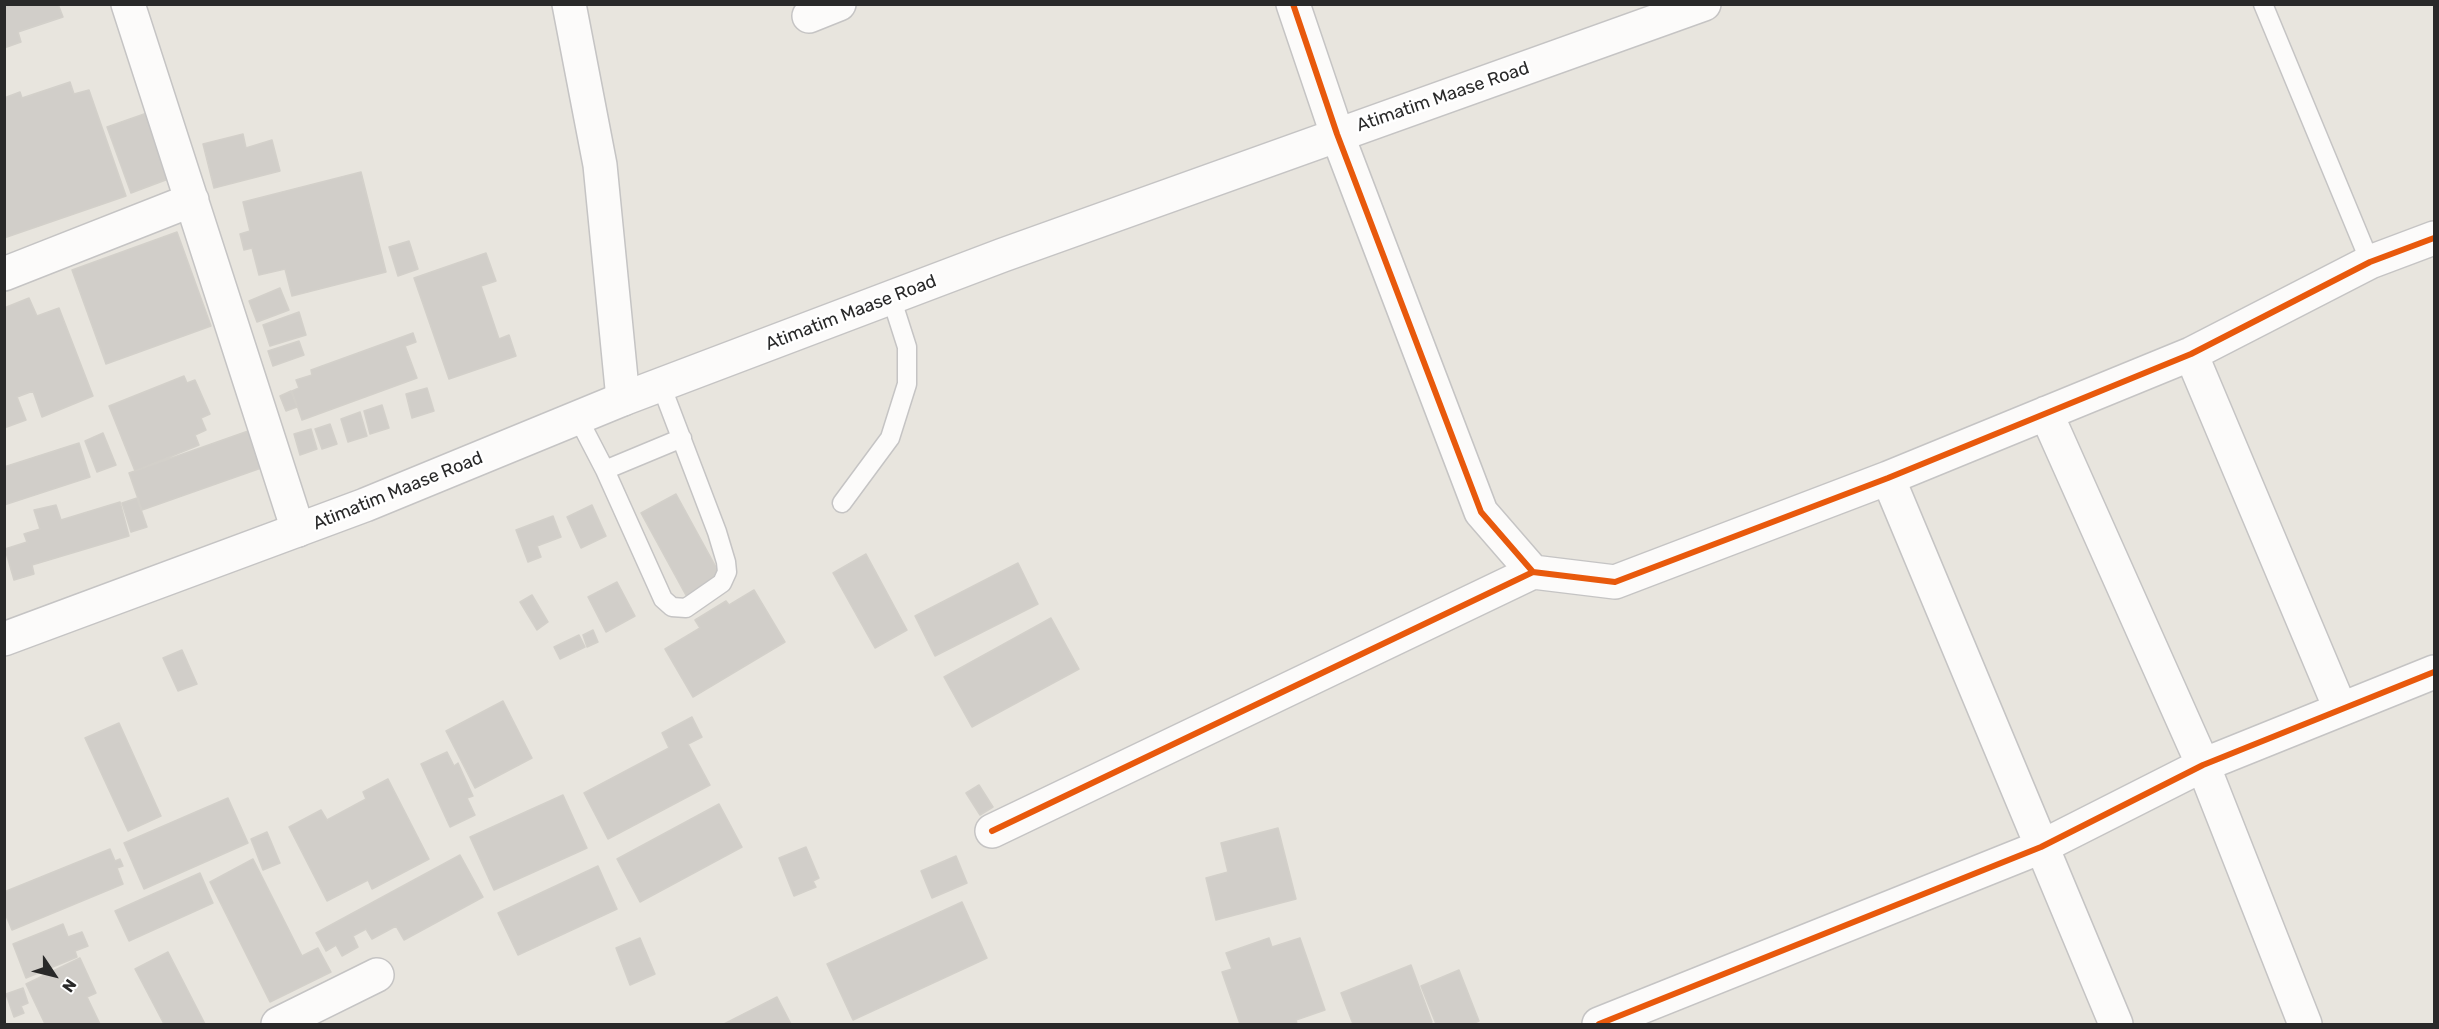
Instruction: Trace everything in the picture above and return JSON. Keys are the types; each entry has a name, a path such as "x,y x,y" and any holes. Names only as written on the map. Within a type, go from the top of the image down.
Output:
{"street":[{"path":"128,4 298,530"},
{"path":"569,4 600,165 623,399"},
{"path":"809,16 839,4"},
{"path":"1293,4 1337,134 1481,513 1533,573"},
{"name":"Atimatim Maase Road","path":"4,639 298,530 623,399 891,297 1337,134 1704,4"},
{"path":"4,274 192,200"},
{"path":"992,831 1533,573 1615,582 1888,478 2191,354 2370,262 2434,238"},
{"path":"2191,354 2340,708"},
{"path":"2046,413 2203,765 2305,1024"},
{"path":"1888,478 2116,1024"},
{"path":"1599,1024 2041,847 2203,765 2434,672"},
{"path":"278,1024 377,975"}],"lane":[{"path":"2263,4 2370,262"},
{"path":"842,503 890,438 907,384 907,347 891,297"},
{"path":"578,418 605,470 663,599 672,607 686,608 716,590 727,573 717,532 661,385"},
{"path":"605,470 682,438"}],"building":[{"path":"4,4 58,4 63,17 18,32 21,42 4,48"},
{"path":"70,82 74,94 89,90 126,196 4,238 4,98 20,92 22,98"},
{"path":"147,113 171,178 131,193 107,127"},
{"path":"243,134 246,148 272,140 280,171 214,188 203,144"},
{"path":"361,172 386,272 292,296 285,269 259,275 252,248 244,250 240,234 250,231 243,202"},
{"path":"177,232 211,326 106,364 72,270"},
{"path":"409,241 418,269 398,276 389,247"},
{"path":"486,253 496,281 481,286 499,339 509,335 516,356 449,379 414,278"},
{"path":"280,288 289,310 257,322 249,301"},
{"path":"29,298 37,316 59,308 93,396 42,417 33,391 17,397 26,420 4,428 4,308"},
{"path":"299,312 306,335 270,346 263,325"},
{"path":"413,333 416,342 405,346 417,378 302,420 292,391 299,388 296,380 312,375 311,370"},
{"path":"299,341 304,355 273,366 268,351"},
{"path":"184,376 187,383 195,380 210,414 201,418 206,430 195,435 199,445 135,471 109,406"},
{"path":"427,388 434,411 412,418 406,394"},
{"path":"291,391 297,407 286,411 280,396"},
{"path":"382,405 389,428 370,434 364,411"},
{"path":"360,412 367,436 348,442 341,419"},
{"path":"330,424 337,444 322,449 315,429"},
{"path":"311,429 317,449 300,455 294,434"},
{"path":"251,430 264,467 142,510 129,473"},
{"path":"103,433 116,465 97,472 85,441"},
{"path":"79,443 90,477 4,505 4,467"},
{"path":"676,494 723,580 688,599 641,513"},
{"path":"137,498 147,527 131,532 122,503"},
{"path":"120,502 129,536 32,565 34,574 14,580 5,549 27,542 24,534 40,529 34,510 56,505 61,520"},
{"path":"592,505 606,536 581,548 567,517"},
{"path":"553,516 561,537 537,546 541,557 528,562 516,530"},
{"path":"866,554 907,630 875,648 833,573"},
{"path":"1018,563 1038,604 935,656 915,616"},
{"path":"617,582 635,616 606,632 588,597"},
{"path":"754,590 785,642 693,697 665,649 700,628 695,620 726,601 729,605"},
{"path":"532,595 548,622 537,630 520,602"},
{"path":"1051,618 1079,669 972,727 944,677"},
{"path":"593,630 598,642 587,647 583,635"},
{"path":"579,635 585,647 560,659 554,647"},
{"path":"182,650 197,684 178,691 163,658"},
{"path":"503,701 532,758 475,788 446,731"},
{"path":"692,717 702,737 688,744 710,785 608,839 584,793 669,748 662,733"},
{"path":"119,723 161,816 128,831 85,738"},
{"path":"447,752 454,766 458,763 473,796 467,798 475,815 450,827 421,764"},
{"path":"388,779 429,859 372,889 368,880 327,901 289,827 321,810 327,820 366,799 363,792"},
{"path":"979,785 993,807 980,815 966,793"},
{"path":"563,795 587,848 494,890 470,837"},
{"path":"228,798 248,843 144,889 124,843"},
{"path":"719,804 742,847 640,902 617,859"},
{"path":"1278,828 1296,899 1216,920 1206,878 1228,872 1221,843"},
{"path":"267,832 280,863 263,870 251,839"},
{"path":"806,847 819,878 813,881 816,887 794,896 779,858"},
{"path":"110,849 115,861 120,859 123,866 117,868 123,884 12,930 4,911 4,892"},
{"path":"460,855 483,897 404,940 396,926 372,939 366,929 353,936 358,947 342,956 336,945 326,951 316,933"},
{"path":"956,856 967,883 932,898 921,871"},
{"path":"253,859 302,956 318,948 331,972 270,1002 210,882"},
{"path":"598,866 617,909 518,955 498,913"},
{"path":"200,873 213,903 129,941 115,911"},
{"path":"962,902 987,958 853,1020 827,964"},
{"path":"63,924 68,937 82,932 88,946 75,951 77,957 26,978 13,944"},
{"path":"640,938 655,974 630,985 616,948"},
{"path":"1269,938 1272,947 1300,938 1325,1010 1296,1020 1297,1024 1240,1024 1222,972 1232,969 1226,953"},
{"path":"168,952 205,1024 164,1024 135,969"},
{"path":"80,958 96,993 87,997 100,1024 45,1024 26,984"},
{"path":"1411,965 1432,1022 1425,1024 1353,1024 1341,993"},
{"path":"1459,970 1479,1021 1472,1024 1436,1024 1421,986"},
{"path":"23,988 28,1003 21,1006 24,1013 14,1017 6,994"},
{"path":"777,997 791,1024 724,1024"}],"cycle path":[{"path":"1293,4 1337,134 1481,512 1533,572 1615,582 1888,478 2191,354 2370,262 2434,238"},
{"path":"992,831 1533,572"},
{"path":"1599,1024 2041,847 2203,765 2434,672"}]}
